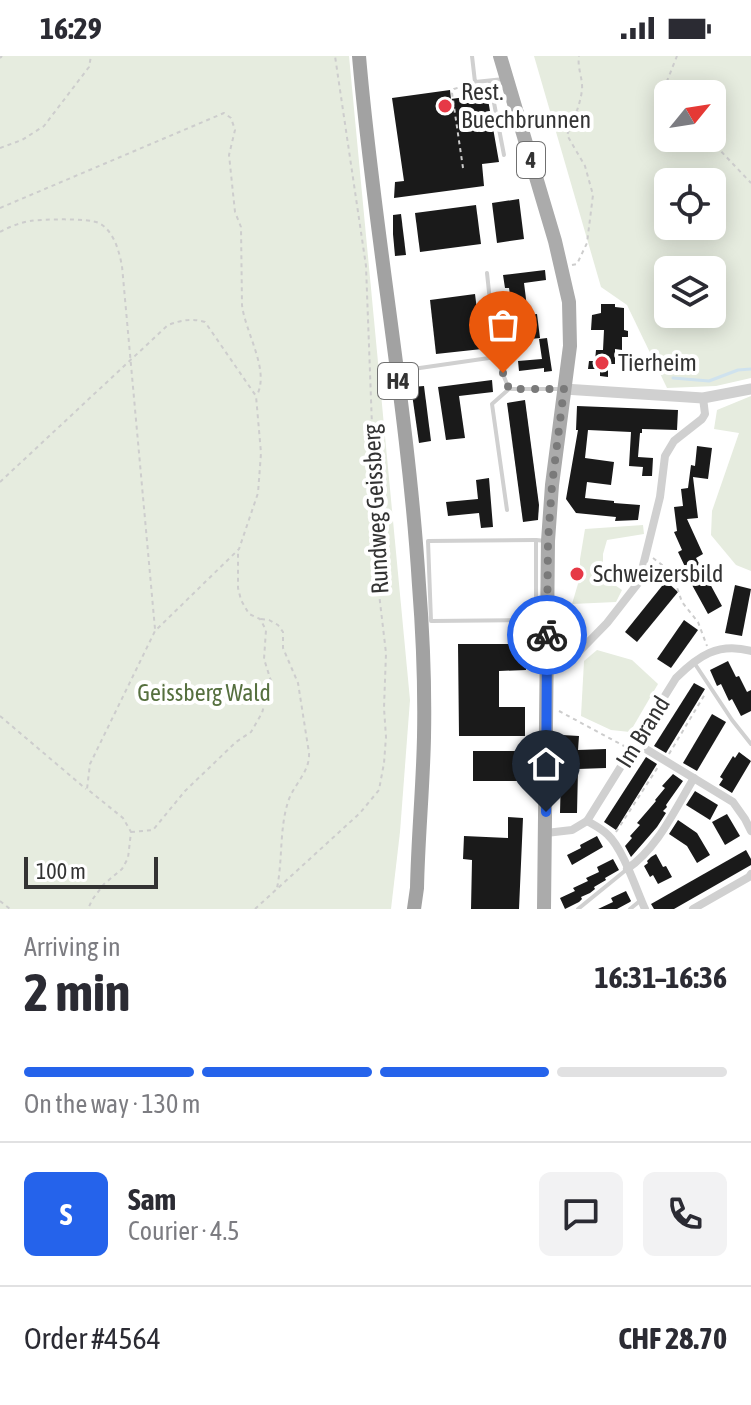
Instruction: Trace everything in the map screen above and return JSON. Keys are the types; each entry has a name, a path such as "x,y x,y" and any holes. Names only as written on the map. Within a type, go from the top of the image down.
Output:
{"highway":[{"name":"H4","path":"359,56 414,515 423,639 424,735 414,909"},
{"name":"H4","path":"407,909 418,851"}],"main road":[{"name":"4","path":"500,56 563,268 569,302 570,346 542,540 542,620 547,668 544,909"}],"street":[{"path":"564,389 703,398 751,389"},
{"path":"547,668 567,664 607,623 639,582 660,497 665,456 674,441 702,419 705,414 703,398"},
{"name":"Im Brand","path":"587,821 676,678 693,661 718,649 751,651"},
{"path":"634,746 664,760 733,802 751,831"},
{"path":"627,869 641,860 656,840 694,778"},
{"path":"546,833 572,830 587,821 607,834 643,905"},
{"path":"693,909 751,874"}],"lane":[{"path":"472,56 475,82 506,79"},
{"path":"490,82 504,155"},
{"path":"487,273 496,357 509,389"},
{"path":"396,371 496,357"},
{"path":"507,510 492,404 509,389 564,389"},
{"path":"542,540 428,541 431,621 542,620"},
{"path":"693,661 751,744"},
{"path":"578,909 627,869"},
{"path":"630,909 643,905"}],"path":[{"path":"0,148 22,140 44,126 89,67 91,56"},
{"name":"Rundweg Geissberg","path":"255,909 360,813 379,790 384,763 386,653 378,585 366,266 333,56"},
{"path":"563,268 577,264 587,243 593,195 585,166 567,135 582,87 579,56"},
{"path":"667,80 677,56"},
{"path":"463,168 452,93 454,89 475,82"},
{"path":"0,208 224,113 231,118 235,130 229,155 235,212 241,227 242,305 257,354 261,387 256,396"},
{"path":"722,152 751,183"},
{"path":"0,232 31,221 76,219 98,223 110,234 118,248 155,631"},
{"path":"0,482 168,325 193,319 205,322 256,396 261,453 258,493 239,549 238,588 249,614 269,620 283,632 283,648 298,683 309,753 310,764 289,801 282,829 277,889"},
{"path":"87,789 90,764 155,631 239,549"},
{"path":"646,553 673,576 682,602 698,622 710,653"},
{"path":"131,832 153,830 185,791 236,742 251,732 262,713 271,681 264,659 266,630 260,619"},
{"path":"612,839 710,687"},
{"path":"547,705 634,746"},
{"path":"0,716 123,818 131,832 128,858 122,869 104,884 88,909"},
{"path":"0,901 10,909"}],"green space":[{"name":"Geissberg Wald","path":"0,56 349,56 410,700 391,909 0,909"},
{"path":"534,56 751,56 751,378 716,386 667,388 627,305 601,287"},
{"path":"751,396 751,571 736,565 711,535 712,511 739,433 714,429 717,410"},
{"path":"643,525 644,534 607,540 603,554 603,577 622,590 616,602 572,604 580,577 585,529"},
{"path":"597,650 632,660 658,684 630,732 611,730 581,716 584,661"}],"building":[{"path":"450,90 451,99 487,94 499,162 482,164 484,186 394,198 395,182 404,181 392,98"},
{"path":"519,199 524,239 497,243 492,203"},
{"path":"476,205 481,244 420,252 415,213"},
{"path":"401,214 406,255 395,256 393,215"},
{"path":"545,270 546,280 524,283 528,315 537,314 540,338 522,340 519,317 508,318 507,309 512,309 509,288 505,288 503,275"},
{"path":"475,294 482,349 436,354 430,300"},
{"path":"601,304 624,308 624,330 628,331 628,337 622,337 622,350 615,349 615,364 608,364 608,377 600,376 600,369 588,369 589,361 595,361 596,350 603,350 604,330 591,330 592,315 601,313"},
{"path":"547,338 552,371 544,372 544,368 519,371 518,361 542,359 539,339"},
{"path":"492,380 493,392 459,396 465,438 446,440 438,387"},
{"path":"424,386 431,441 419,443 411,387"},
{"path":"525,400 539,505 538,520 523,522 507,403"},
{"path":"577,406 678,410 677,430 642,429 640,433 638,457 653,458 652,476 642,476 643,467 629,466 631,432 588,430 585,458 614,462 611,485 587,482 585,498 640,505 638,520 615,521 616,517 576,513 566,499 578,430"},
{"path":"697,446 712,448 708,479 693,477 698,518 687,519 703,554 696,558 722,606 708,614 686,574 678,552 682,550 674,532 677,531 674,507 683,506 681,489 688,488"},
{"path":"489,478 493,527 481,528 479,513 448,516 446,502 478,499 476,480"},
{"path":"666,581 678,592 637,642 625,632"},
{"path":"735,585 751,589 742,636 725,633"},
{"path":"684,620 698,630 671,668 657,659"},
{"path":"458,644 526,644 526,670 499,671 499,707 525,707 525,736 459,736"},
{"path":"728,661 747,692 751,690 751,711 741,716 721,684 717,686 710,670"},
{"path":"694,683 705,689 666,753 654,746"},
{"path":"712,714 726,722 697,771 683,763"},
{"path":"562,735 579,736 578,750 606,749 606,768 578,769 577,813 560,813"},
{"path":"473,751 527,751 527,781 473,781"},
{"path":"739,752 751,761 732,793 719,785 723,779 720,777"},
{"path":"646,757 657,764 616,830 604,822"},
{"path":"673,774 683,781 666,805 663,811 666,813 657,827 631,857 625,846 632,838 630,836"},
{"path":"695,791 718,805 710,820 686,805"},
{"path":"727,814 740,836 725,845 712,822"},
{"path":"508,817 523,818 519,909 471,909 472,860 463,859 464,836 508,838"},
{"path":"678,820 697,833 710,855 697,863 687,846 669,834"},
{"path":"597,836 603,847 572,865 567,855"},
{"path":"746,850 751,865 674,909 654,909 651,904"},
{"path":"656,854 672,877 658,884 644,866"},
{"path":"613,859 619,870 581,897 579,902 565,909 560,898 575,891 573,888 599,872 597,867"},
{"path":"626,891 630,902 617,909 598,909 613,902 611,898"}],"waterway":[{"path":"673,378 709,381 738,370 751,369"}],"way so far":[{"path":"503,373 509,389 564,389 548,541 547,635"}],"place":[{"name":"Rest. Buechbrunnen","path":"445,106"},
{"name":"Tierheim","path":"602,363"},
{"name":"Schweizersbild","path":"577,574"}],"route":[{"path":"546,812 547,635"}]}
